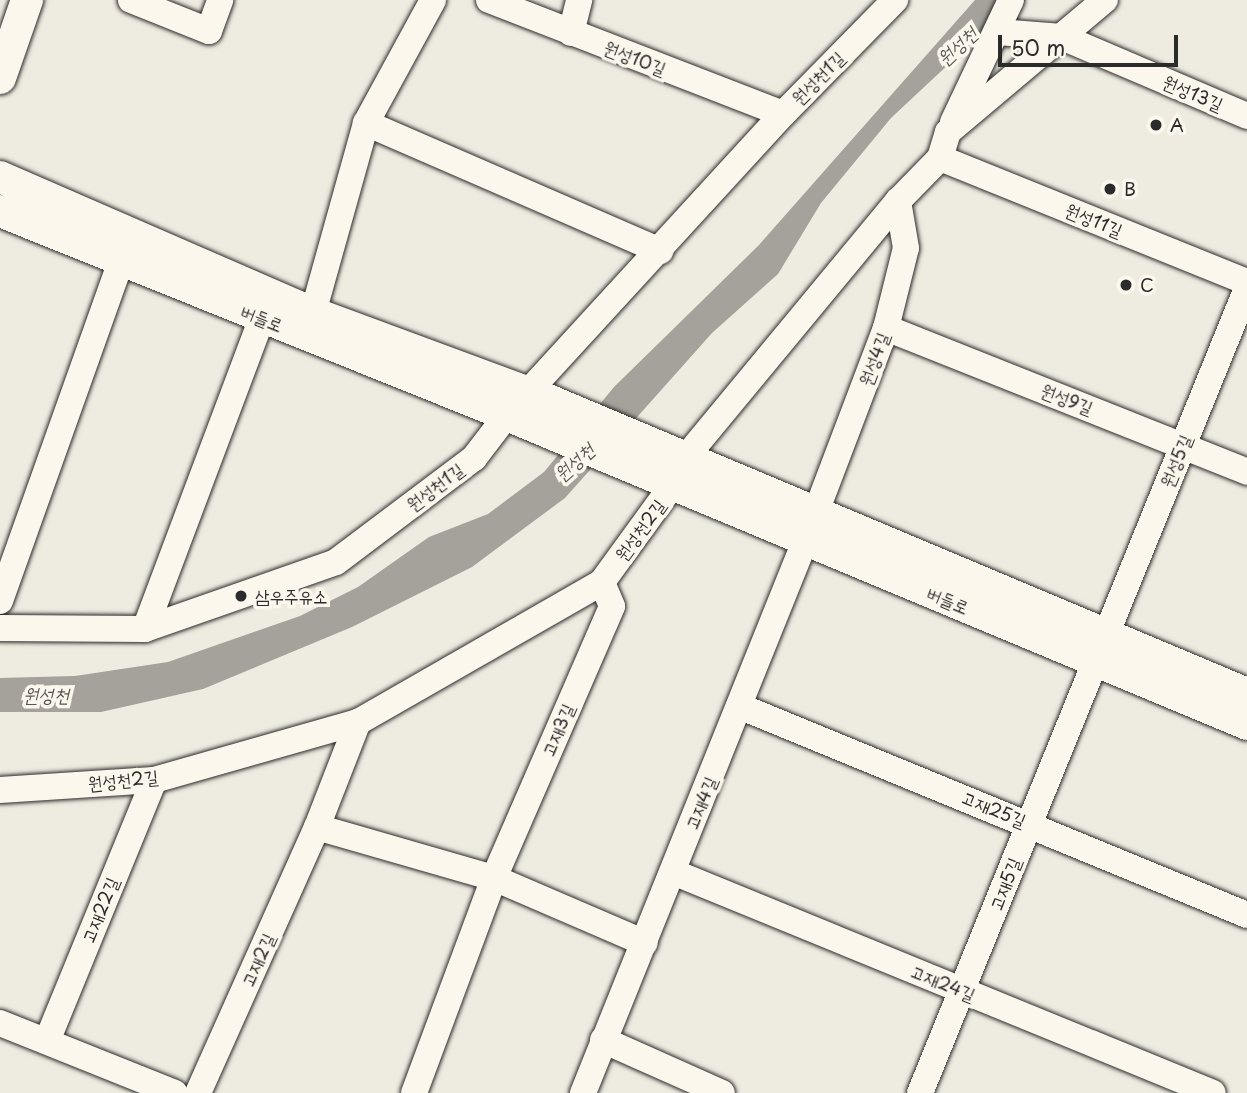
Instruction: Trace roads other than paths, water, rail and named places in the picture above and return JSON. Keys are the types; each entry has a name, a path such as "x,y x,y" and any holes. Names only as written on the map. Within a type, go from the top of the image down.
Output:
{"street":[{"path":"0,78 27,0"},
{"path":"131,0 209,31 220,0"},
{"path":"313,313 366,123 433,0"},
{"name":"원성10길","path":"489,0 783,114"},
{"path":"571,33 579,0"},
{"name":"원성천1길","path":"0,628 145,629 336,562 474,458 539,397 660,251 783,114 894,0"},
{"name":"원성천2길","path":"0,790 154,780 358,722 602,582 660,482 680,455 898,201 940,158 948,132 1011,0"},
{"path":"948,132 1105,0"},
{"name":"원성13길","path":"998,32 1062,37 1247,116"},
{"path":"366,123 660,251"},
{"name":"원성11길","path":"940,158 1247,282"},
{"name":"버들로","path":"0,177 313,313 539,397 680,455 811,526 1099,648 1247,724"},
{"name":"원성4길","path":"811,526 886,328 906,248 898,201"},
{"name":"버들로","path":"0,211 515,420 660,482 811,526"},
{"path":"0,601 121,261"},
{"name":"원성5길","path":"1099,648 1247,288"},
{"path":"145,629 262,318"},
{"name":"원성9길","path":"886,328 1247,472"},
{"name":"고재4길","path":"583,1093 811,526"},
{"name":"고재3길","path":"414,1093 494,878 612,606 602,582"},
{"name":"버들로","path":"1099,648 1247,694"},
{"name":"고재5길","path":"920,1093 963,992 1099,648"},
{"name":"고재25길","path":"739,706 1029,823 1247,915"},
{"name":"고재2길","path":"198,1093 317,827 358,722"},
{"name":"고재22길","path":"47,1041 154,780"},
{"path":"317,827 494,878 645,943"},
{"name":"고재24길","path":"673,872 1213,1093"},
{"path":"0,1023 175,1093"},
{"path":"603,1040 722,1093"}],"water":[{"name":"원성천","path":"975,0 1026,0 967,47 891,118 821,203 778,274 712,333 565,498 472,567 352,627 203,689 101,712 0,712 0,678 75,676 168,662 300,616 358,587 429,537 488,514 544,472 614,387 759,245"}],"place":[{"name":"A","path":"1156,125"},
{"name":"B","path":"1110,189"},
{"name":"C","path":"1126,285"},
{"name":"삼우주유소","path":"241,596"}]}
